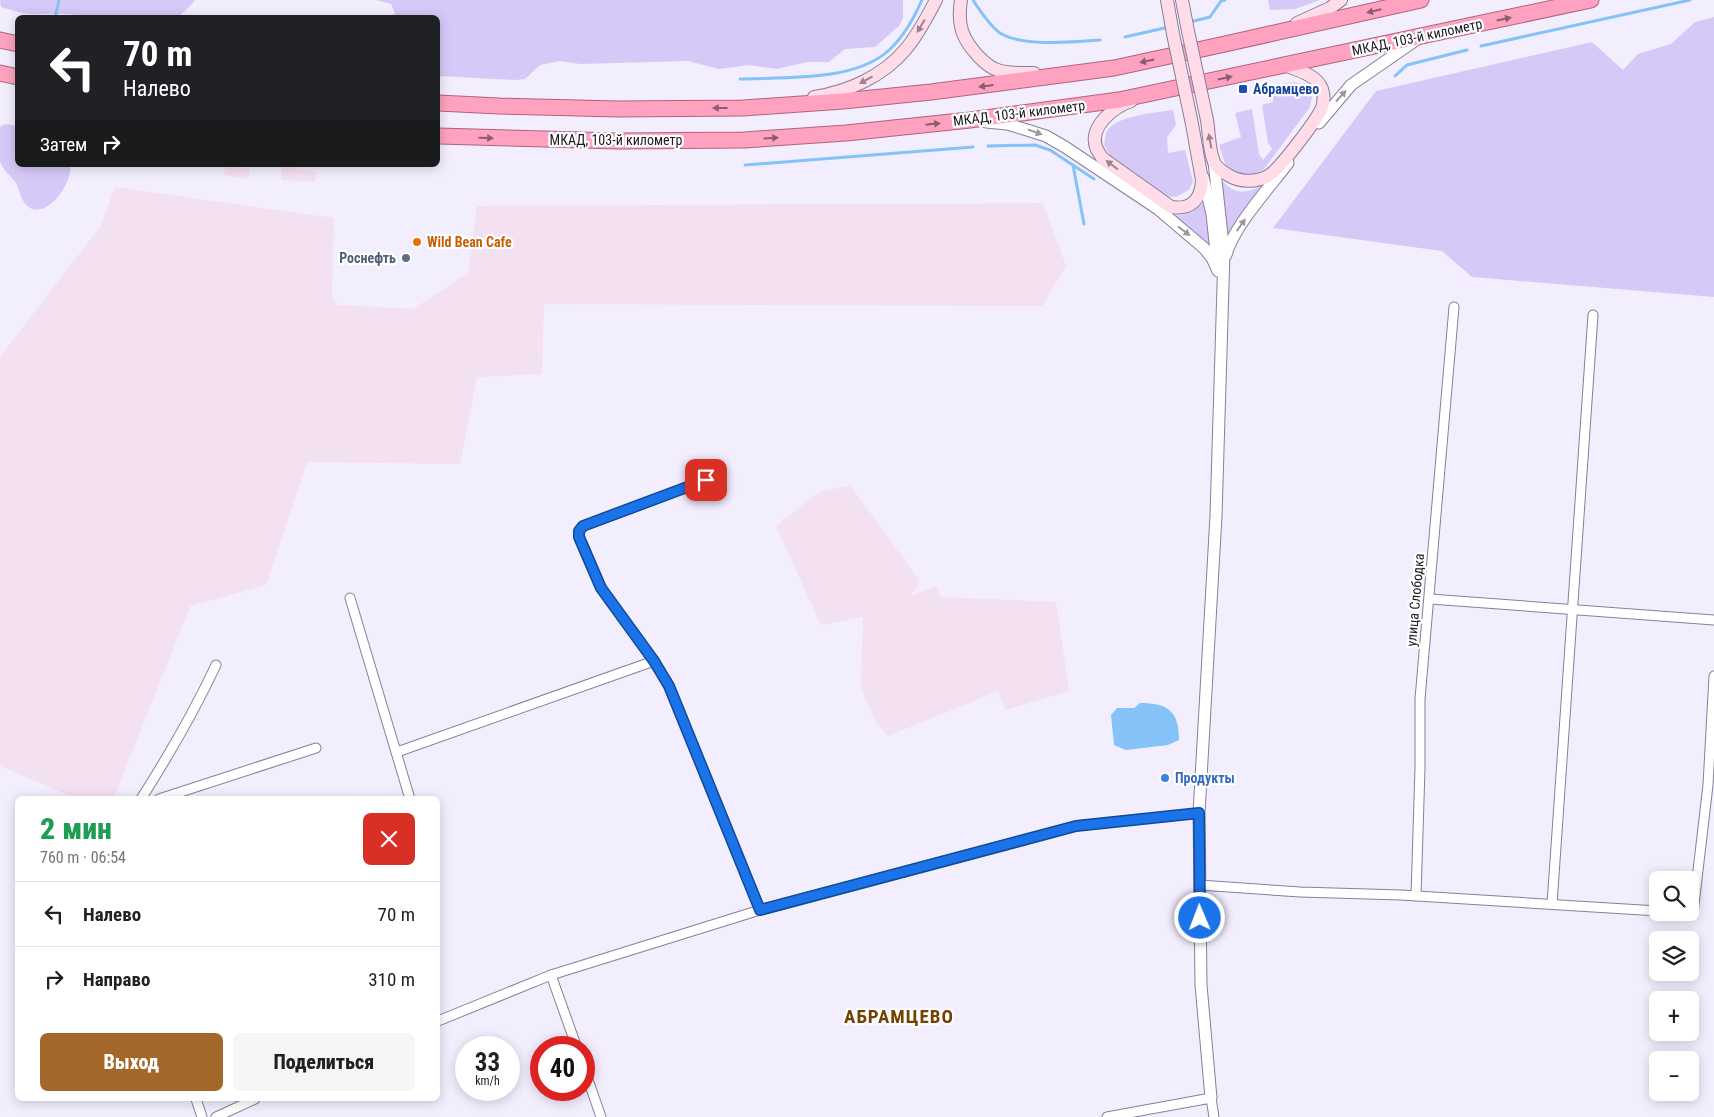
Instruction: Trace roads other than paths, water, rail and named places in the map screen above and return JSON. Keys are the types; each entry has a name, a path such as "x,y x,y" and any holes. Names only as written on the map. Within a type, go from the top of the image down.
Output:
{"highway":[{"path":"440,103 618,108 742,108 843,101 931,92 1114,68 1421,0"},
{"name":"МКАД, 103-й километр","path":"440,136 609,141 744,140 846,133 970,120 1119,100 1591,0"},
{"path":"0,40 15,43"},
{"path":"0,73 15,76"}],"main road":[{"path":"742,108 831,94 854,87 872,77 905,50 922,26 936,0"},
{"path":"961,0 959,18 968,46 995,70 1020,74 1114,68"},
{"path":"1160,91 1126,103 1112,111 1100,124 1096,135 1096,147 1102,158 1171,207 1181,209 1190,205 1198,198 1202,189 1202,180 1167,0"},
{"path":"1182,0 1214,162 1223,172 1238,179 1255,181 1268,176 1278,168 1317,117 1324,97 1321,87 1307,75 1284,65"},
{"path":"1216,46 1302,21 1330,8 1341,0"}],"street":[{"path":"1220,270 1229,245 1240,225 1330,107 1351,85 1421,36"},
{"path":"970,120 1007,124 1046,136 1065,147 1158,209 1204,248 1220,270"},
{"path":"1214,162 1223,241 1220,270"},
{"path":"1200,165 1212,214 1222,298 1216,516 1199,813 1201,985 1214,1117"},
{"name":"улица Слободка","path":"1416,896 1420,699 1454,307"},
{"path":"1552,904 1593,316"},
{"path":"706,480 583,526 579,531 579,537 601,588 654,661 669,686 760,910"},
{"path":"350,598 409,796"},
{"path":"1430,599 1714,620"},
{"path":"397,752 654,661"},
{"path":"143,796 174,747 216,665"},
{"path":"1698,871 1708,784 1714,676"},
{"path":"168,796 316,748"},
{"path":"440,1020 551,975 760,910 1076,826 1199,813"},
{"path":"1200,885 1649,910"},
{"path":"551,975 573,1036"},
{"path":"1107,1117 1211,1098"},
{"path":"595,1100 601,1117"},
{"path":"197,1101 202,1117"},
{"path":"216,1117 251,1101"}],"water":[{"path":"1140,703 1158,705 1170,711 1177,722 1179,740 1168,745 1126,750 1114,745 1111,715 1117,708 1134,708"}],"waterway":[{"path":"56,15 59,0"},
{"path":"740,79 817,76 856,68 873,61 888,51 899,40 912,21 922,0"},
{"path":"973,0 992,26 1000,33 1010,37 1034,42 1100,40"},
{"path":"1190,22 1210,17 1221,1 1225,0"},
{"path":"1481,46 1690,0"},
{"path":"1125,37 1169,27"},
{"path":"1395,76 1407,65 1467,50"},
{"path":"988,146 1035,145 1050,150 1094,179"},
{"path":"745,165 973,147"},
{"path":"1073,165 1084,224"}],"place":[{"name":"Абрамцево","path":"1243,89"},
{"name":"Wild Bean Cafe","path":"417,242"},
{"name":"Роснефть","path":"406,258"},
{"name":"Продукты","path":"1165,778"}],"district":[{"name":"АБРАМЦЕВО","path":"899,1016"}]}
